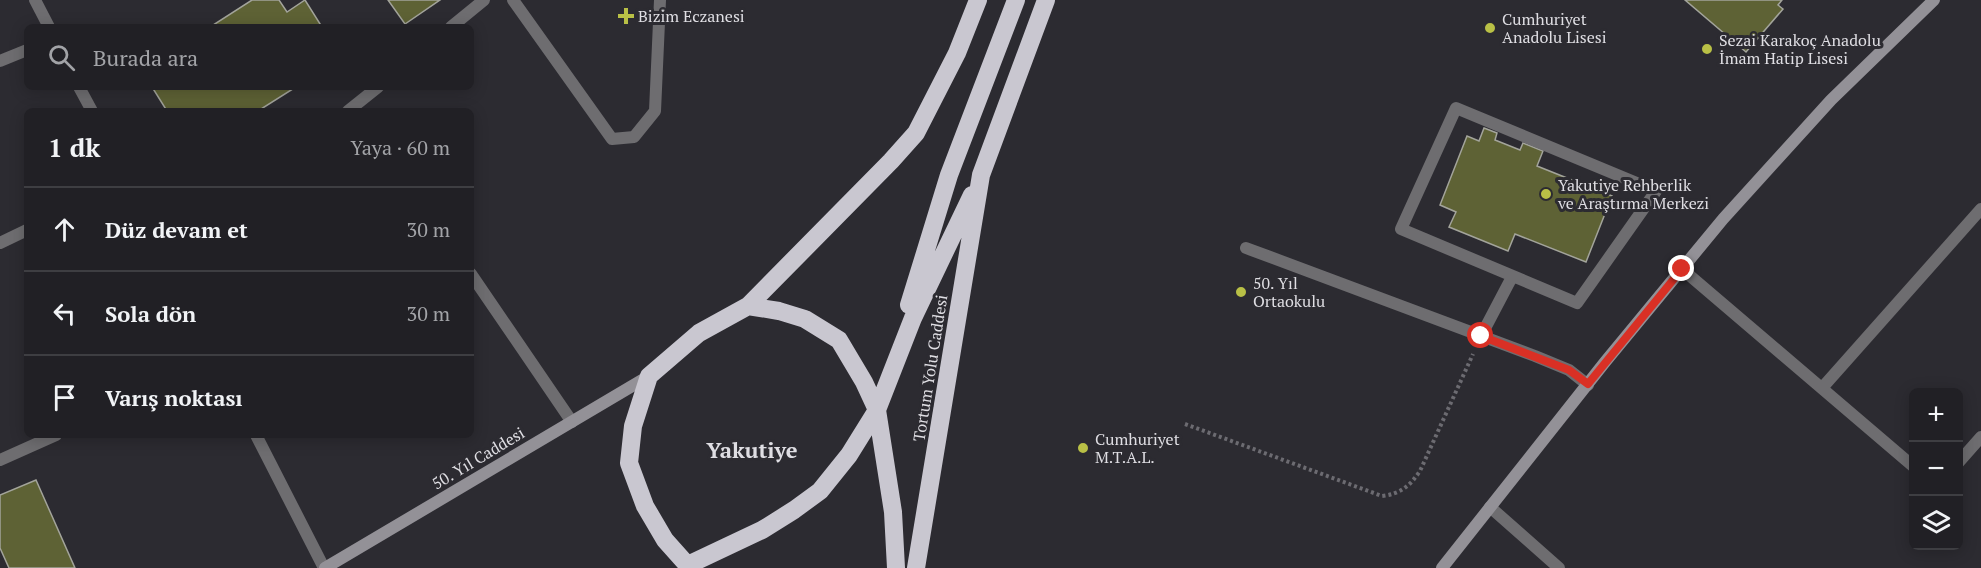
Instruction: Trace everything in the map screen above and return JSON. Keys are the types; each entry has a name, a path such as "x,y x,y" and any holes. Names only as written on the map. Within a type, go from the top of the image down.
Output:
{"highway":[{"path":"649,376 699,333 748,306 916,133 957,53 978,0"},
{"path":"877,410 949,176 1016,0"},
{"name":"Tortum Yolu Caddesi","path":"649,376 633,426 629,463 645,506 685,567 762,530 820,491 849,454 877,410 914,318 981,175 1046,0"},
{"name":"Tortum Yolu Caddesi","path":"916,568 981,175"},
{"path":"748,306 779,311 805,319 839,340 864,382 877,410 893,512 896,568"}],"street":[{"path":"35,0 47,24"},
{"path":"455,24 484,0"},
{"path":"513,0 612,139 634,137 656,111 660,0"},
{"path":"1442,568 1723,219 1831,100 1934,0"},
{"path":"0,61 24,51"},
{"path":"81,90 90,108"},
{"path":"357,108 375,90"},
{"path":"1456,108 1656,191 1576,303 1512,277 1401,229 1456,108"},
{"path":"1822,388 1981,208"},
{"path":"0,243 24,231"},
{"path":"1246,248 1569,370 1588,384"},
{"path":"1682,269 1909,463"},
{"path":"474,277 572,422"},
{"path":"1481,336 1512,277"},
{"name":"50. Yıl Caddesi","path":"324,568 649,376"},
{"path":"1963,458 1981,437"},
{"path":"0,460 49,438"},
{"path":"258,438 324,568"},
{"path":"1490,507 1559,568"}],"path":[{"path":"1185,424 1382,496 1392,495 1413,483 1420,471 1481,336"}],"building":[{"path":"252,0 279,0 287,12 305,0 320,24 215,24"},
{"path":"388,0 440,0 405,24"},
{"path":"1685,0 1782,0 1778,5 1783,9 1746,52"},
{"path":"154,90 291,90 263,108 165,108"},
{"path":"1484,128 1497,133 1495,140 1520,150 1523,143 1543,151 1537,166 1612,196 1586,262 1515,234 1508,251 1449,227 1456,212 1440,205 1467,136 1479,141"},
{"path":"36,480 75,568 9,568 0,548 0,495"}],"place":[{"name":"Bizim Eczanesi","path":"626,16"},
{"name":"Cumhuriyet Anadolu Lisesi","path":"1490,28"},
{"name":"Sezai Karakoç Anadolu İmam Hatip Lisesi","path":"1707,49"},
{"name":"Yakutiye Rehberlik ve Araştırma Merkezi","path":"1546,194"},
{"name":"50. Yıl Ortaokulu","path":"1241,292"},
{"name":"Cumhuriyet M.T.A.L.","path":"1083,448"}],"district":[{"name":"Yakutiye","path":"752,450"}],"route":[{"path":"1481,336 1569,370 1588,384 1682,269"}]}
